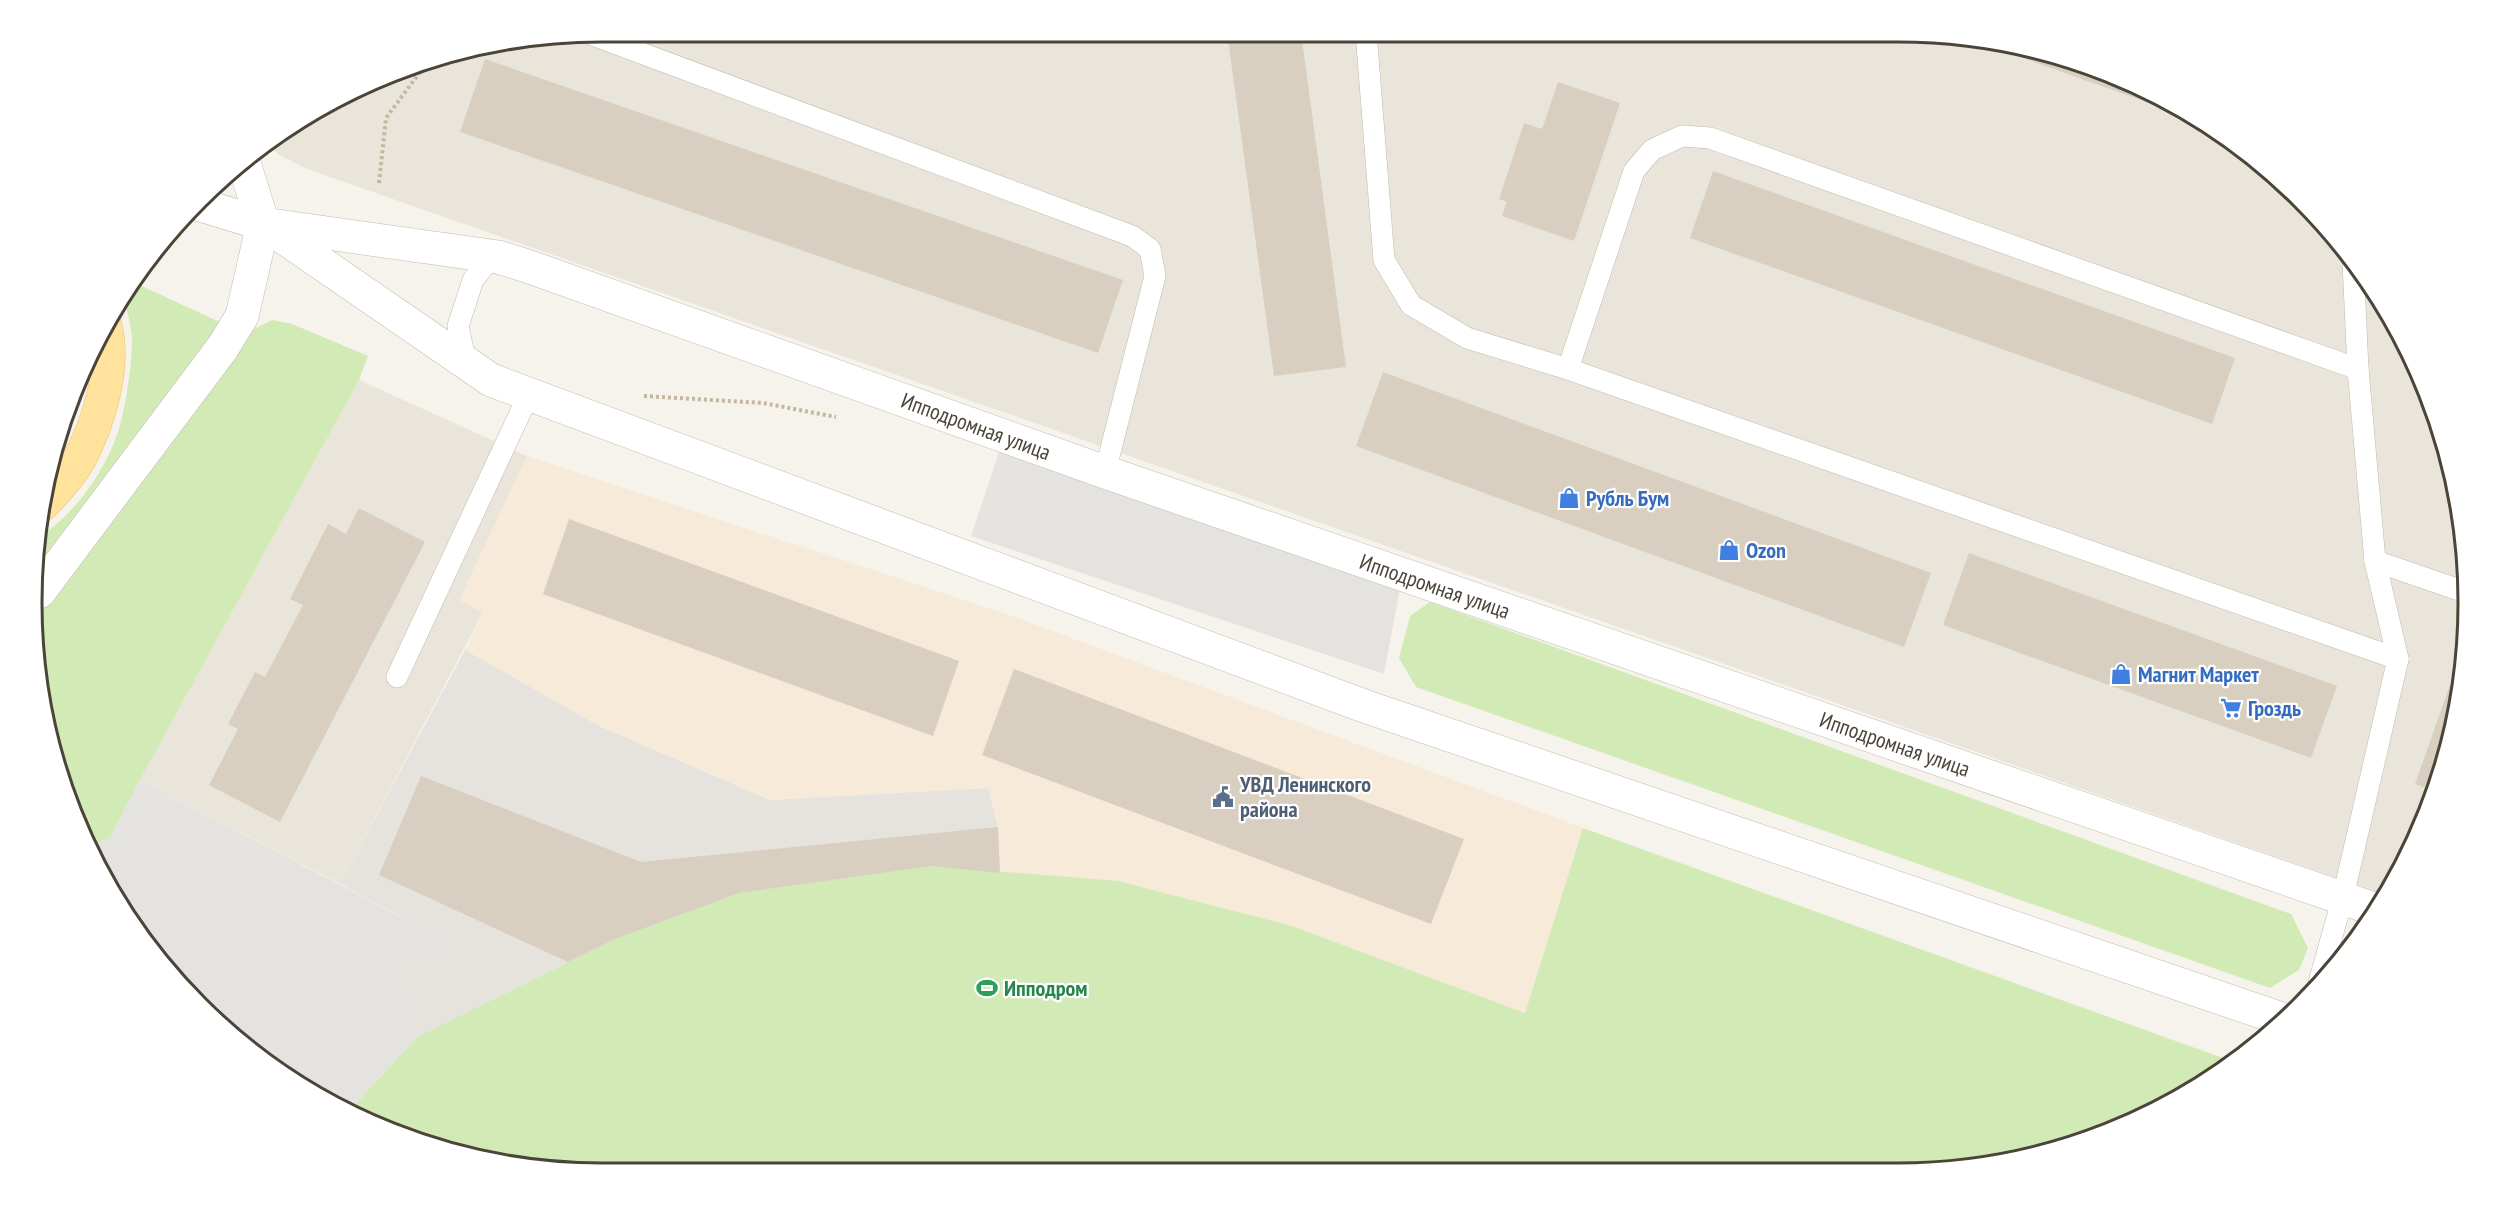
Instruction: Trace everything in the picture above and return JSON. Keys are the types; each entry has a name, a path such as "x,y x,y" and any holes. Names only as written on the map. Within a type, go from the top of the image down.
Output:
{"main road":[{"path":"53,495 79,460 91,433 106,376 108,339"}],"street":[{"path":"42,587 223,347 242,316 263,224 246,170"},
{"path":"205,207 263,224 491,380 1364,706 2275,1017"},
{"name":"Ипподромная улица","path":"263,224 498,257 1105,472 2368,907"}],"lane":[{"path":"611,42 1132,236 1150,249 1155,276 1105,472"},
{"path":"1367,42 1384,260 1411,305 1467,338 1568,369 2398,659"},
{"path":"1568,369 1634,171 1652,150 1682,136 1710,138 2358,369"},
{"path":"491,380 478,370 465,354 458,326 473,280 484,266 498,257"},
{"path":"2323,967 2343,897 2398,659 2374,561 2358,369 2354,277"},
{"path":"397,677 529,394"},
{"path":"2374,561 2458,589"}],"path":[{"path":"379,183 386,118 419,73"},
{"path":"644,396 763,403"}],"shaded area":[{"path":"1898,42 1971,47 2043,61 2112,85 2145,100 2209,136 2239,158 2294,206 2319,233 2364,291 2383,322 2415,388 2428,422 2439,457 2453,529 2457,566 2457,639 2453,676 2439,748 2415,817 2377,892 307,169 279,155 273,149 291,136 322,117 388,85 457,61 529,47 566,43"},
{"path":"359,380 527,456 460,600 483,612 340,884 140,780"},
{"path":"1000,449 1400,588 1384,674 971,536"},
{"path":"527,456 1009,615 1583,828 1525,1013 1288,925 1118,881 1000,873 998,827 988,788 770,800 599,726 465,650 483,613 459,600"},
{"path":"465,650 599,726 770,800 988,788 998,827 1000,873 931,866 615,939 417,1037 395,962 451,943 340,884"},
{"path":"140,780 451,943 395,962 417,1037 355,1105 291,1069 233,1024 206,999 158,944 117,883 97,843 110,838"}],"green space":[{"path":"140,285 224,324 43,566 47,532 65,516 96,478 117,435 127,390 132,345 126,307"},
{"path":"272,320 292,324 368,356 359,380 110,838 97,843 72,783 61,748 47,676 42,610 250,331"},
{"path":"1430,602 2291,914 2308,948 2299,970 2270,988 1416,687 1399,658 1410,616"},
{"name":"Ипподром","path":"1583,828 2224,1058 2178,1088 2145,1105 2078,1133 2043,1144 1971,1158 1898,1163 566,1162 529,1158 457,1144 388,1120 355,1105 417,1037 615,939 739,893 930,866 1118,881 1289,925 1525,1013"}],"building":[{"path":"1228,42 1302,42 1346,367 1274,376"},
{"path":"2013,54 2078,72 2155,105"},
{"path":"485,59 1123,280 1098,353 460,132"},
{"path":"1558,82 1620,103 1574,241 1502,216 1507,202 1499,199 1524,123 1542,129"},
{"path":"1713,171 2235,358 2212,424 1690,238"},
{"path":"1383,372 1931,573 1904,647 1356,446"},
{"path":"359,508 425,542 280,822 209,785 238,729 228,724 255,672 265,677 303,605 290,599 328,524 346,534"},
{"path":"569,519 959,661 933,736 543,594"},
{"path":"1969,553 2337,686 2311,758 1943,625"},
{"name":"УВД Ленинского района","path":"1014,669 1464,839 1431,924 982,755"},
{"path":"2452,682 2439,748 2428,783 2426,788 2415,784"},
{"path":"421,776 641,862 998,827 1000,873 931,866 739,893 615,939 568,962 379,875"}],"place":[{"name":"Рубль Бум","path":"1569,498"},
{"name":"Ozon","path":"1729,550"},
{"name":"Магнит Маркет","path":"2121,674"},
{"name":"Гроздь","path":"2231,708"},
{"name":"УВД Ленинского района","path":"1223,797"},
{"name":"Ипподром","path":"987,988"}]}
